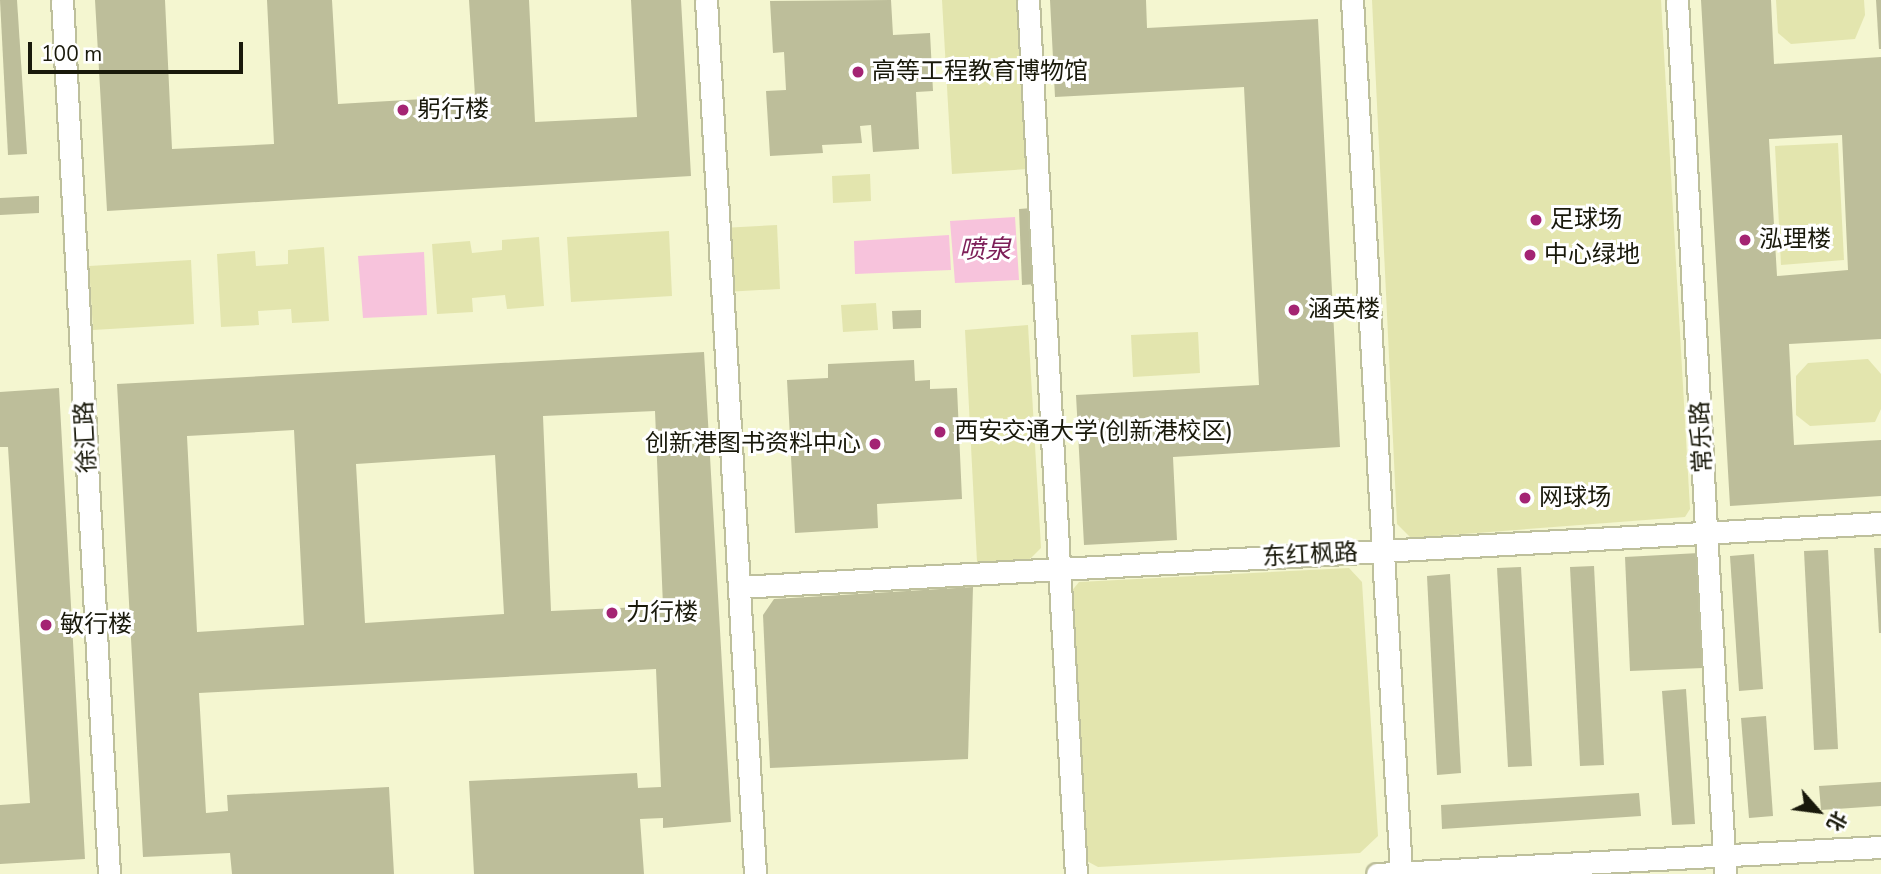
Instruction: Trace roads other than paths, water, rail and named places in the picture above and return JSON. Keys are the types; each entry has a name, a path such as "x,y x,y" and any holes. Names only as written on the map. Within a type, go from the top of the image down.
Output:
{"street":[{"name":"徐汇路","path":"62,0 109,874"},
{"path":"706,0 755,874"},
{"path":"1028,0 1076,874"},
{"path":"1352,0 1401,873"},
{"name":"常乐路","path":"1677,0 1724,865"},
{"name":"东红枫路","path":"739,587 1881,523"},
{"path":"1377,874 1724,865 1881,847"}],"water":[{"name":"喷泉","path":"1015,217 1019,280 955,283 950,221"},
{"path":"949,235 951,270 855,274 854,241"},
{"path":"424,252 427,315 363,318 358,256"}],"place":[{"name":"高等工程教育博物馆","path":"858,72"},
{"name":"躬行楼","path":"403,110"},
{"name":"足球场","path":"1536,220"},
{"name":"泓理楼","path":"1745,240"},
{"name":"中心绿地","path":"1530,255"},
{"name":"涵英楼","path":"1294,310"},
{"name":"西安交通大学(创新港校区)","path":"940,432"},
{"name":"创新港图书资料中心","path":"875,444"},
{"name":"网球场","path":"1525,498"},
{"name":"力行楼","path":"612,613"},
{"name":"敏行楼","path":"46,625"}]}
